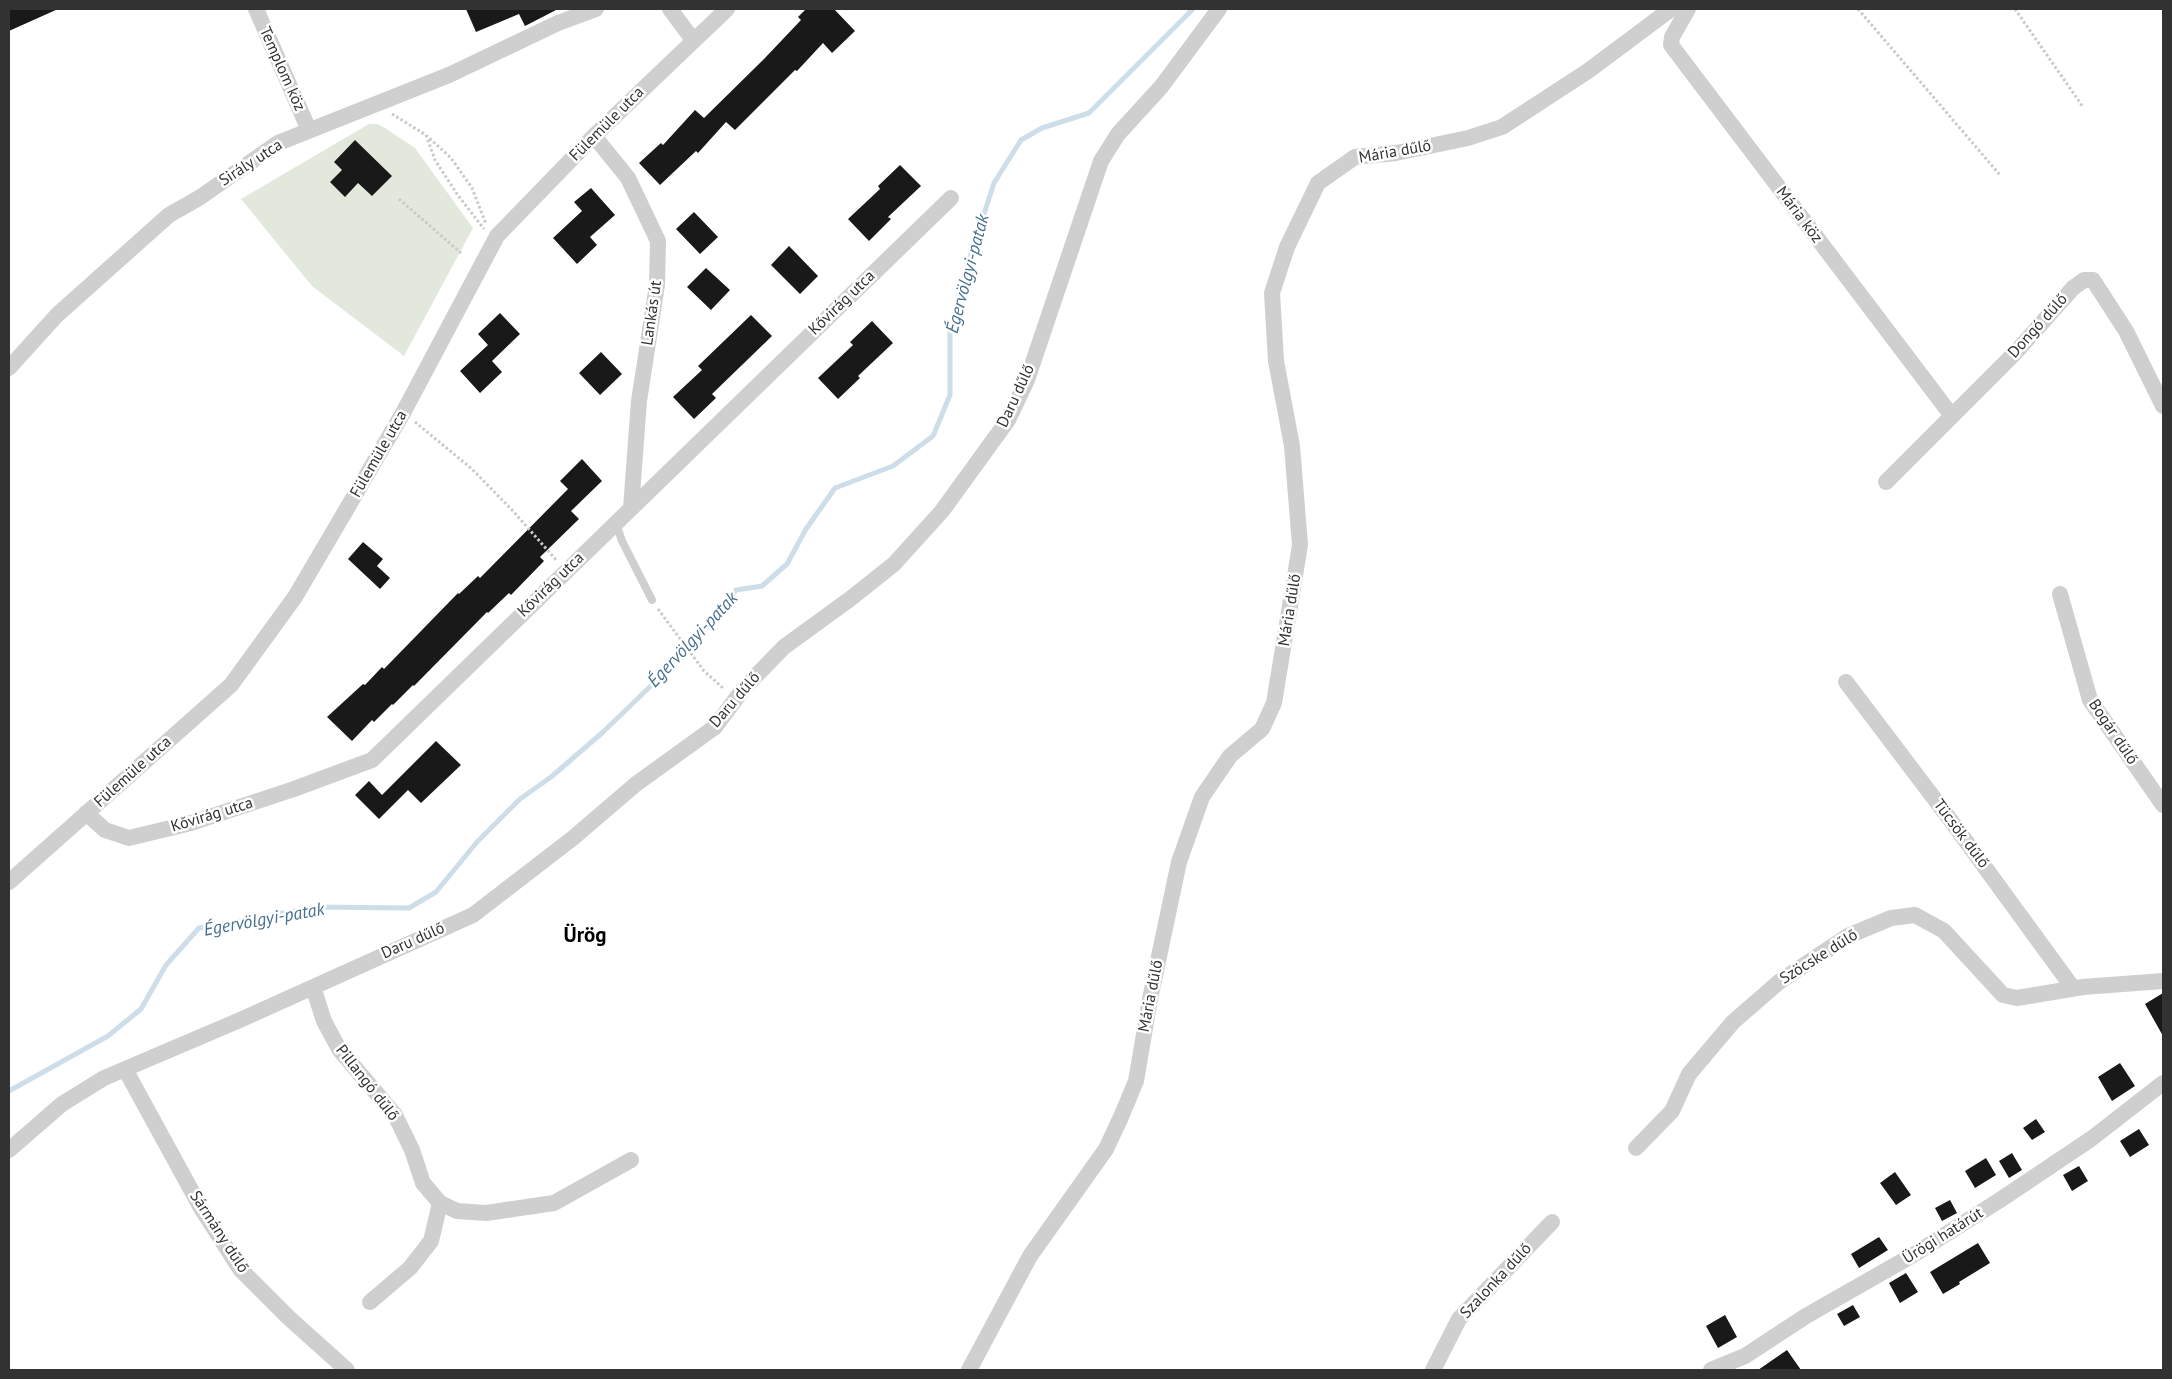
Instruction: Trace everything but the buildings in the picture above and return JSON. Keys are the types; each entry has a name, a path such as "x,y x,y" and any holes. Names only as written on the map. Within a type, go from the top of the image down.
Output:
{"street":[{"name":"Templom köz","path":"256,9 309,130"},
{"name":"Sirály utca","path":"9,368 57,315 169,215 199,198 278,143 449,76 558,23 596,9"},
{"path":"670,9 693,40"},
{"name":"Fülemüle utca","path":"9,882 231,685 295,597 403,413 492,239 594,136 727,9"},
{"name":"Daru dűlő","path":"9,1150 62,1104 104,1078 474,915 573,838 636,784 715,727 744,688 784,647 894,564 942,511 1008,420 1026,380 1101,161 1118,134 1161,87 1219,9"},
{"name":"Mária dűlő","path":"970,1370 1030,1256 1106,1149 1118,1125 1136,1081 1150,999 1179,862 1202,798 1230,756 1262,729 1274,703 1300,545 1292,446 1276,361 1272,293 1287,247 1318,182 1355,157 1450,142 1502,127 1588,71 1671,9"},
{"name":"Mária köz","path":"1688,9 1672,37 1672,44 1952,416"},
{"name":"Lankás út","path":"594,136 628,178 658,242 657,285 639,401 631,508"},
{"name":"Kővirág utca","path":"86,814 105,830 129,838 210,817 372,760 951,198"},
{"name":"Dongó dűlő","path":"1886,482 2016,352 2073,288 2084,280 2093,280 2126,331 2163,406"},
{"name":"Bogár dűlő","path":"2060,594 2090,700 2161,794"},
{"name":"Tücsök dűlő","path":"1846,682 1955,826 2073,988"},
{"name":"Szöcske dűlő","path":"1636,1148 1672,1111 1690,1074 1733,1022 1778,982 1840,942 1891,918 1915,915 1944,931 2003,995 2017,998 2073,988 2163,981"},
{"name":"Pillangó dűlő","path":"313,987 324,1020 339,1049 395,1115 412,1150 423,1183 440,1203 457,1211 486,1213 554,1203 631,1160"},
{"name":"Sármány dűlő","path":"125,1069 201,1208 240,1269 289,1318 347,1370"},
{"name":"Ürögi határút","path":"1711,1370 1745,1356 1806,1316 1913,1255 1992,1205 2091,1139 2163,1083"},
{"path":"370,1302 410,1268 431,1242 440,1203"},
{"name":"Szalonka dűlő","path":"1434,1370 1459,1319 1552,1222"}],"lane":[{"path":"616,523 622,541 652,600"}],"path":[{"path":"1858,9 2000,175"},
{"path":"2015,9 2084,108"},
{"path":"372,105 400,118 426,134 451,158 472,188 492,239"},
{"path":"426,134 435,160 457,194 492,239"},
{"path":"399,199 461,253"},
{"path":"403,413 472,469 513,511 565,571"},
{"path":"652,600 683,644 720,686"}],"shaded area":[{"path":"369,124 377,124 385,128 415,148 473,228 404,356 312,286 241,199"}],"waterway":[{"name":"Égervölgyi-patak","path":"9,1091 108,1036 141,1009 166,965 199,928 317,907 409,908 436,892 477,842 520,799 551,777 602,733 659,678 707,626 736,590 762,586 787,564 806,529 835,488 893,466 933,436 950,395 950,329 963,279 994,183 1021,140 1042,128 1089,113 1193,9"}],"district":[{"name":"Ürög","path":"585,936"}]}
